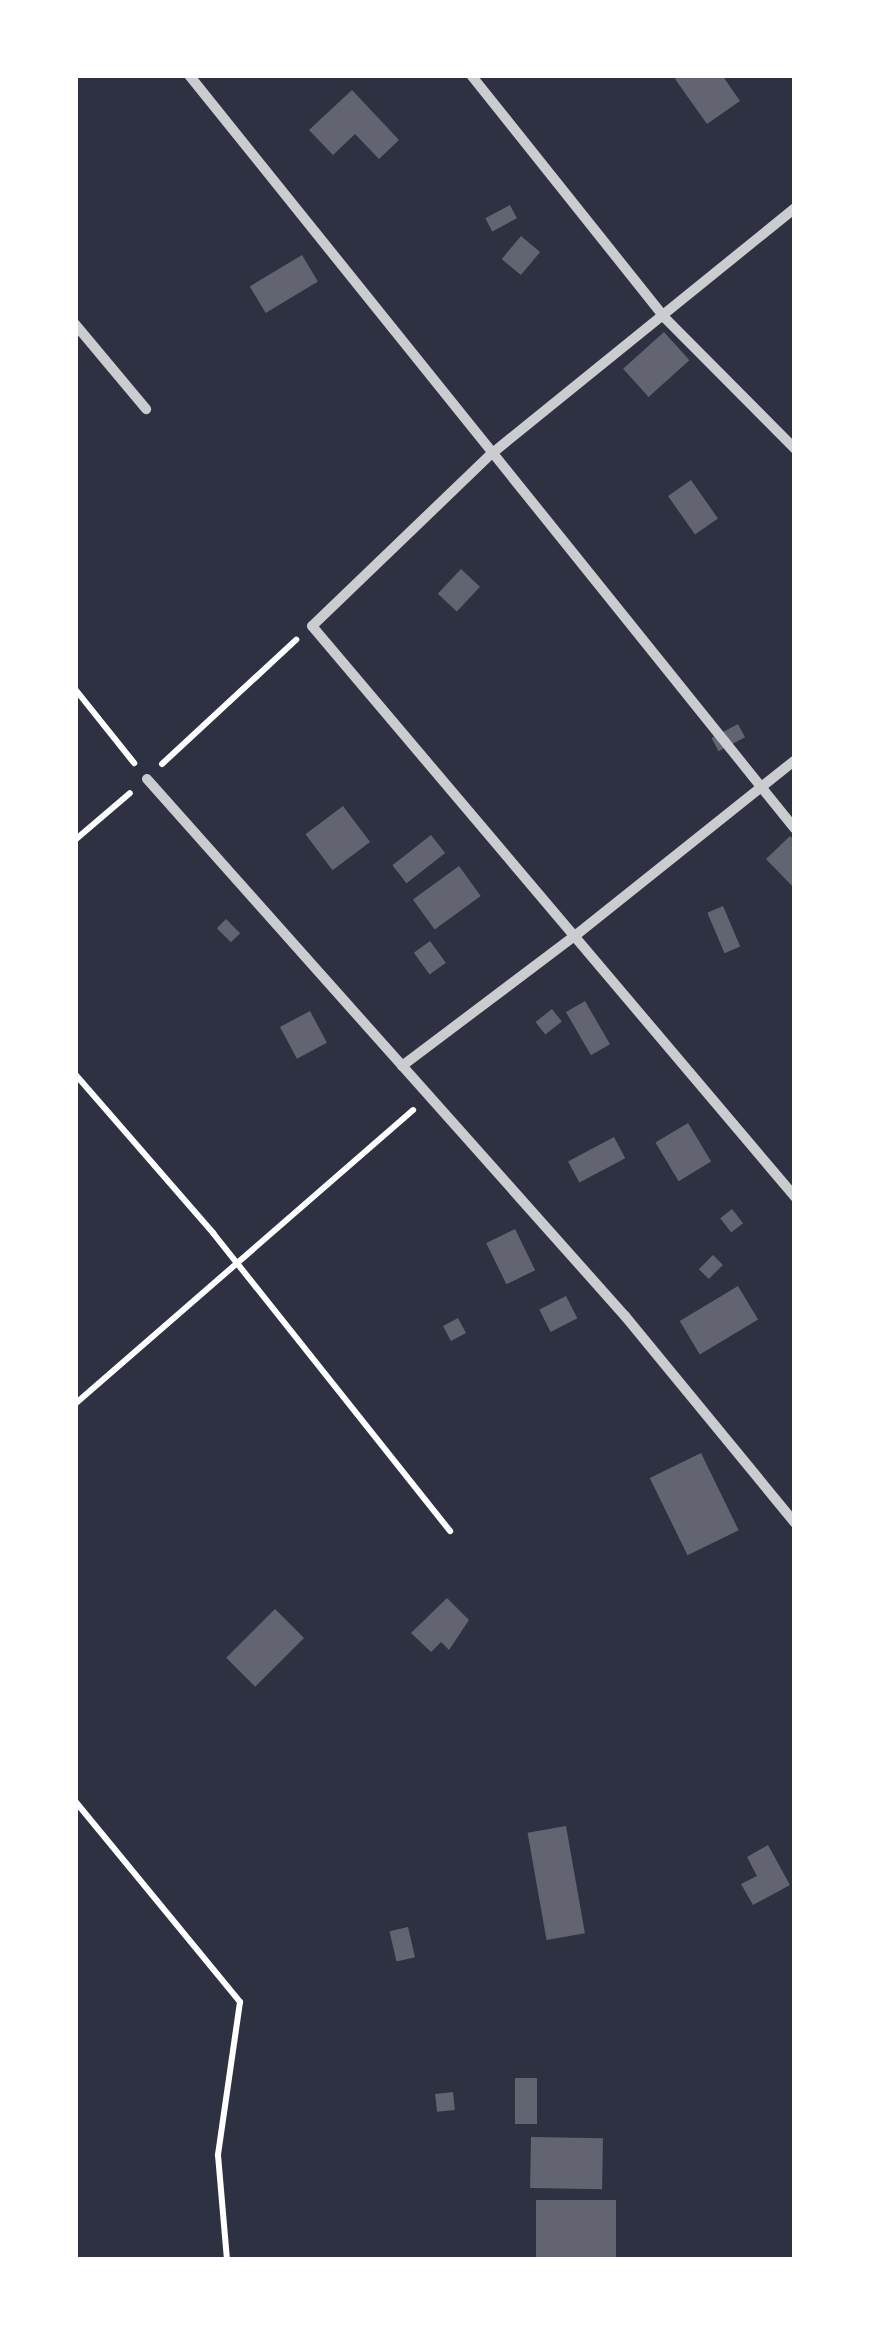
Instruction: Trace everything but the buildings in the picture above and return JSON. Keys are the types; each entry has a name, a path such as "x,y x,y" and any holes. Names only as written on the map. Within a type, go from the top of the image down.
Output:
{"street":[{"path":"189,75 795,829"},
{"path":"471,75 665,318 795,449"},
{"path":"795,208 665,318 492,454 312,626 795,1197"},
{"path":"75,324 146,410"},
{"path":"402,1066 576,935 795,760"},
{"path":"147,778 625,1316 795,1522"}],"path":[{"path":"75,840 312,626"},
{"path":"75,690 147,778"},
{"path":"75,1074 239,1266 450,1530"},
{"path":"75,1404 239,1266 429,1096"},
{"path":"75,1801 240,2002 218,2155 228,2260"}]}
